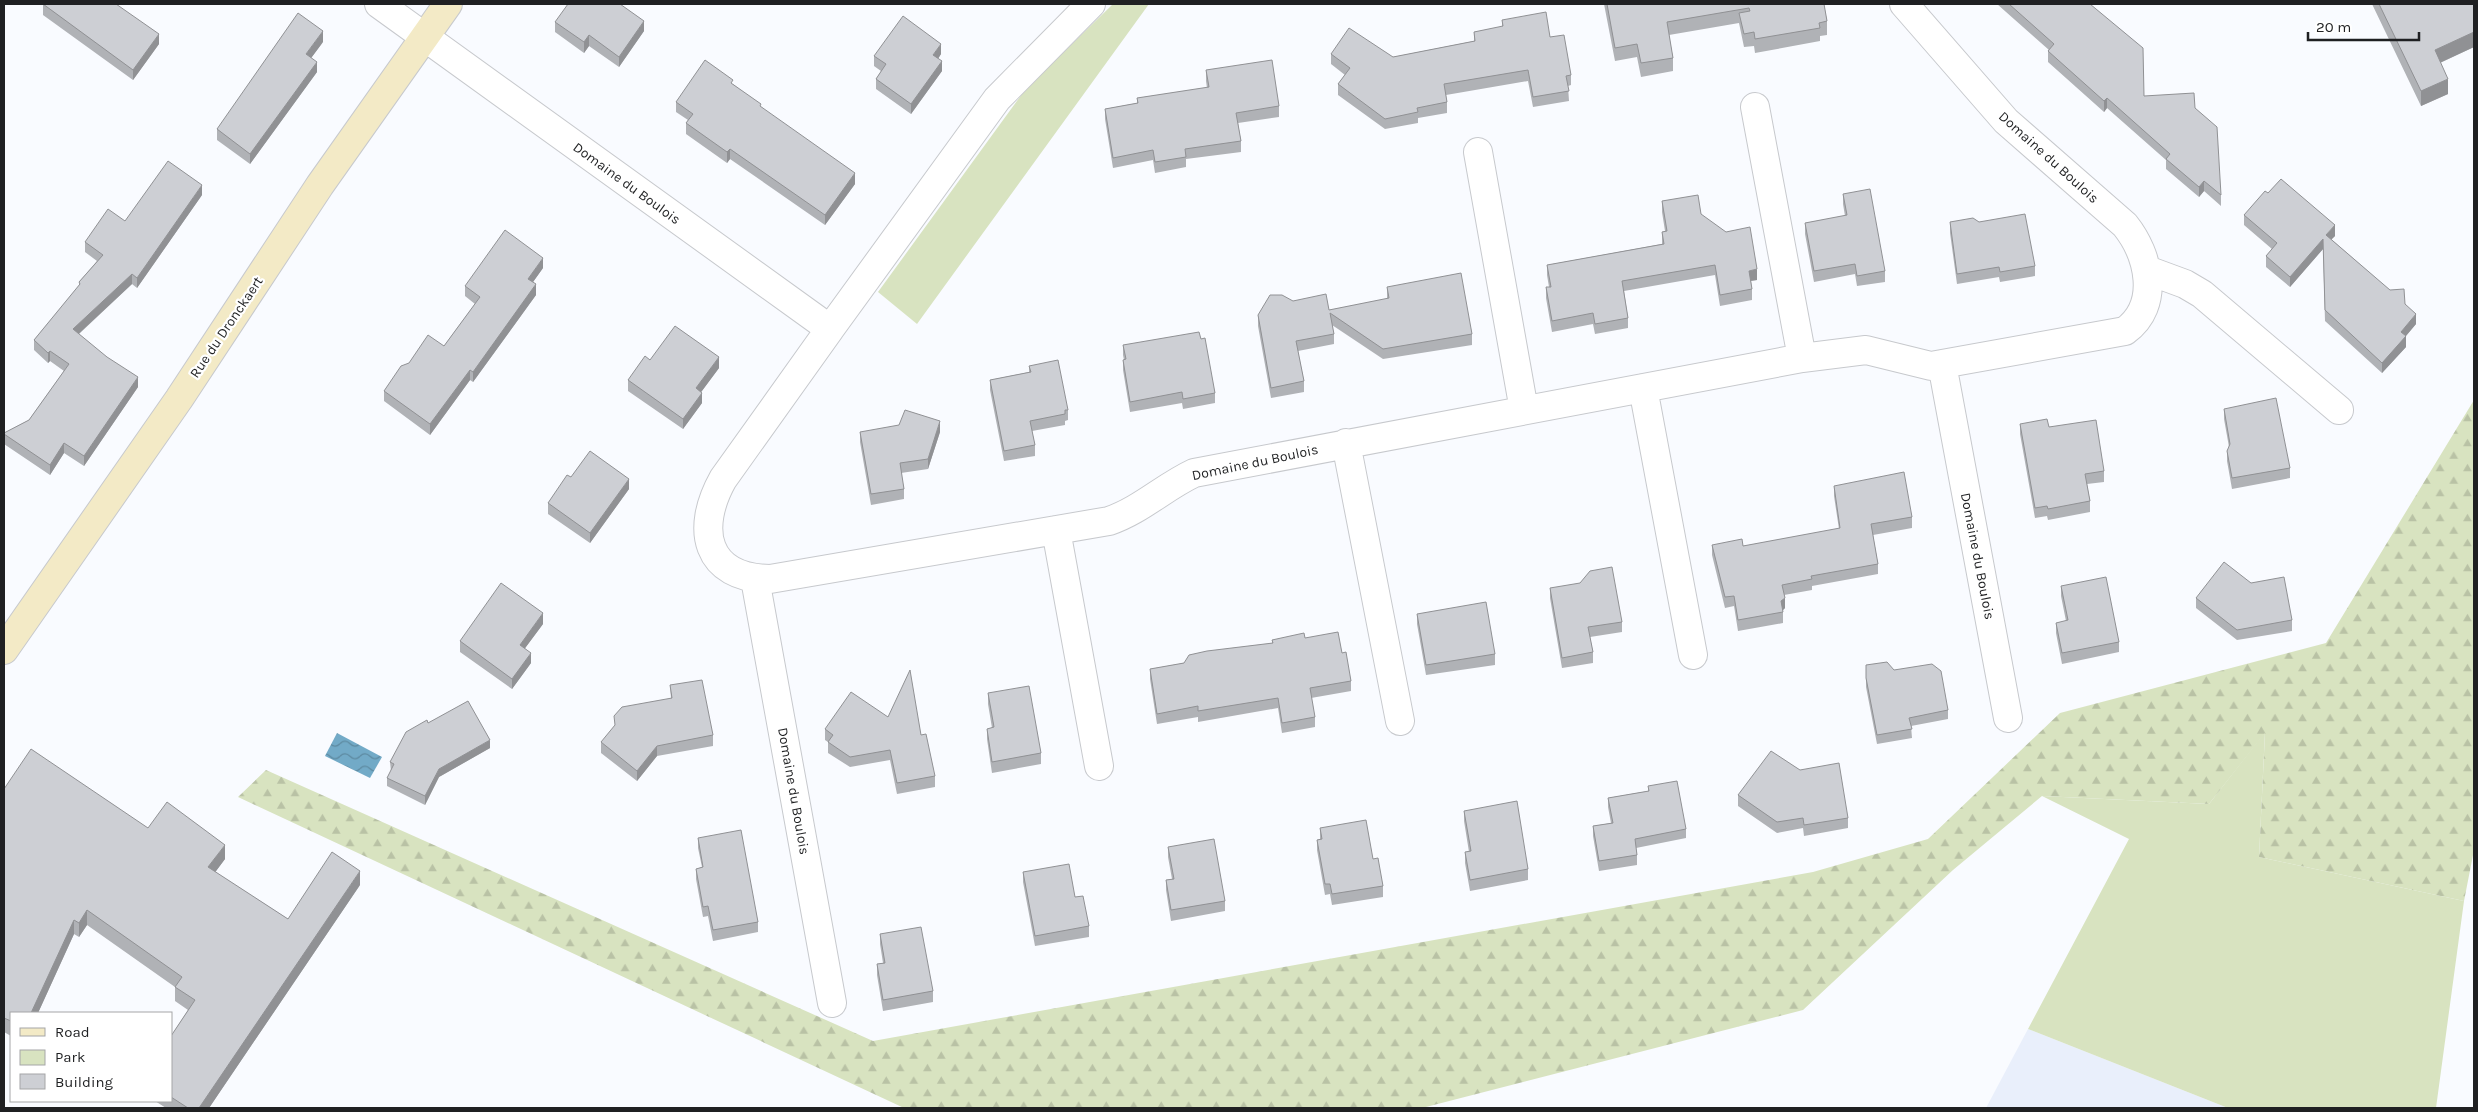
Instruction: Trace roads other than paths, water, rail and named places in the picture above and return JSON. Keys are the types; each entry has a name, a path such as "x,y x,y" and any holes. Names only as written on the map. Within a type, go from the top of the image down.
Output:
{"main road":[{"name":"Rue du Dronckaert","path":"4,650 179,398 320,185 448,4"}],"street":[{"name":"Domaine du Boulois","path":"379,4 830,330"},
{"name":"Domaine du Boulois","path":"1092,4 997,99 715,493 708,527 710,541 716,556 725,568 737,575 755,579 798,576 1109,522 1124,516 1179,480 1194,473 1802,358 1866,350 1931,366 2125,331 2135,324 2146,301 2147,270 2143,252 2125,225 2006,120 1904,4"},
{"path":"1755,106 1802,358"},
{"path":"1478,152 1524,410"},
{"path":"2147,270 2185,284 2202,294 2340,410"},
{"name":"Domaine du Boulois","path":"1942,364 2008,718"},
{"path":"1643,388 1693,655"},
{"path":"1346,443 1400,721"},
{"path":"1056,530 1099,766"},
{"name":"Domaine du Boulois","path":"755,579 832,1003"}],"water":[{"path":"337,733 382,757 370,778 325,756"}]}
